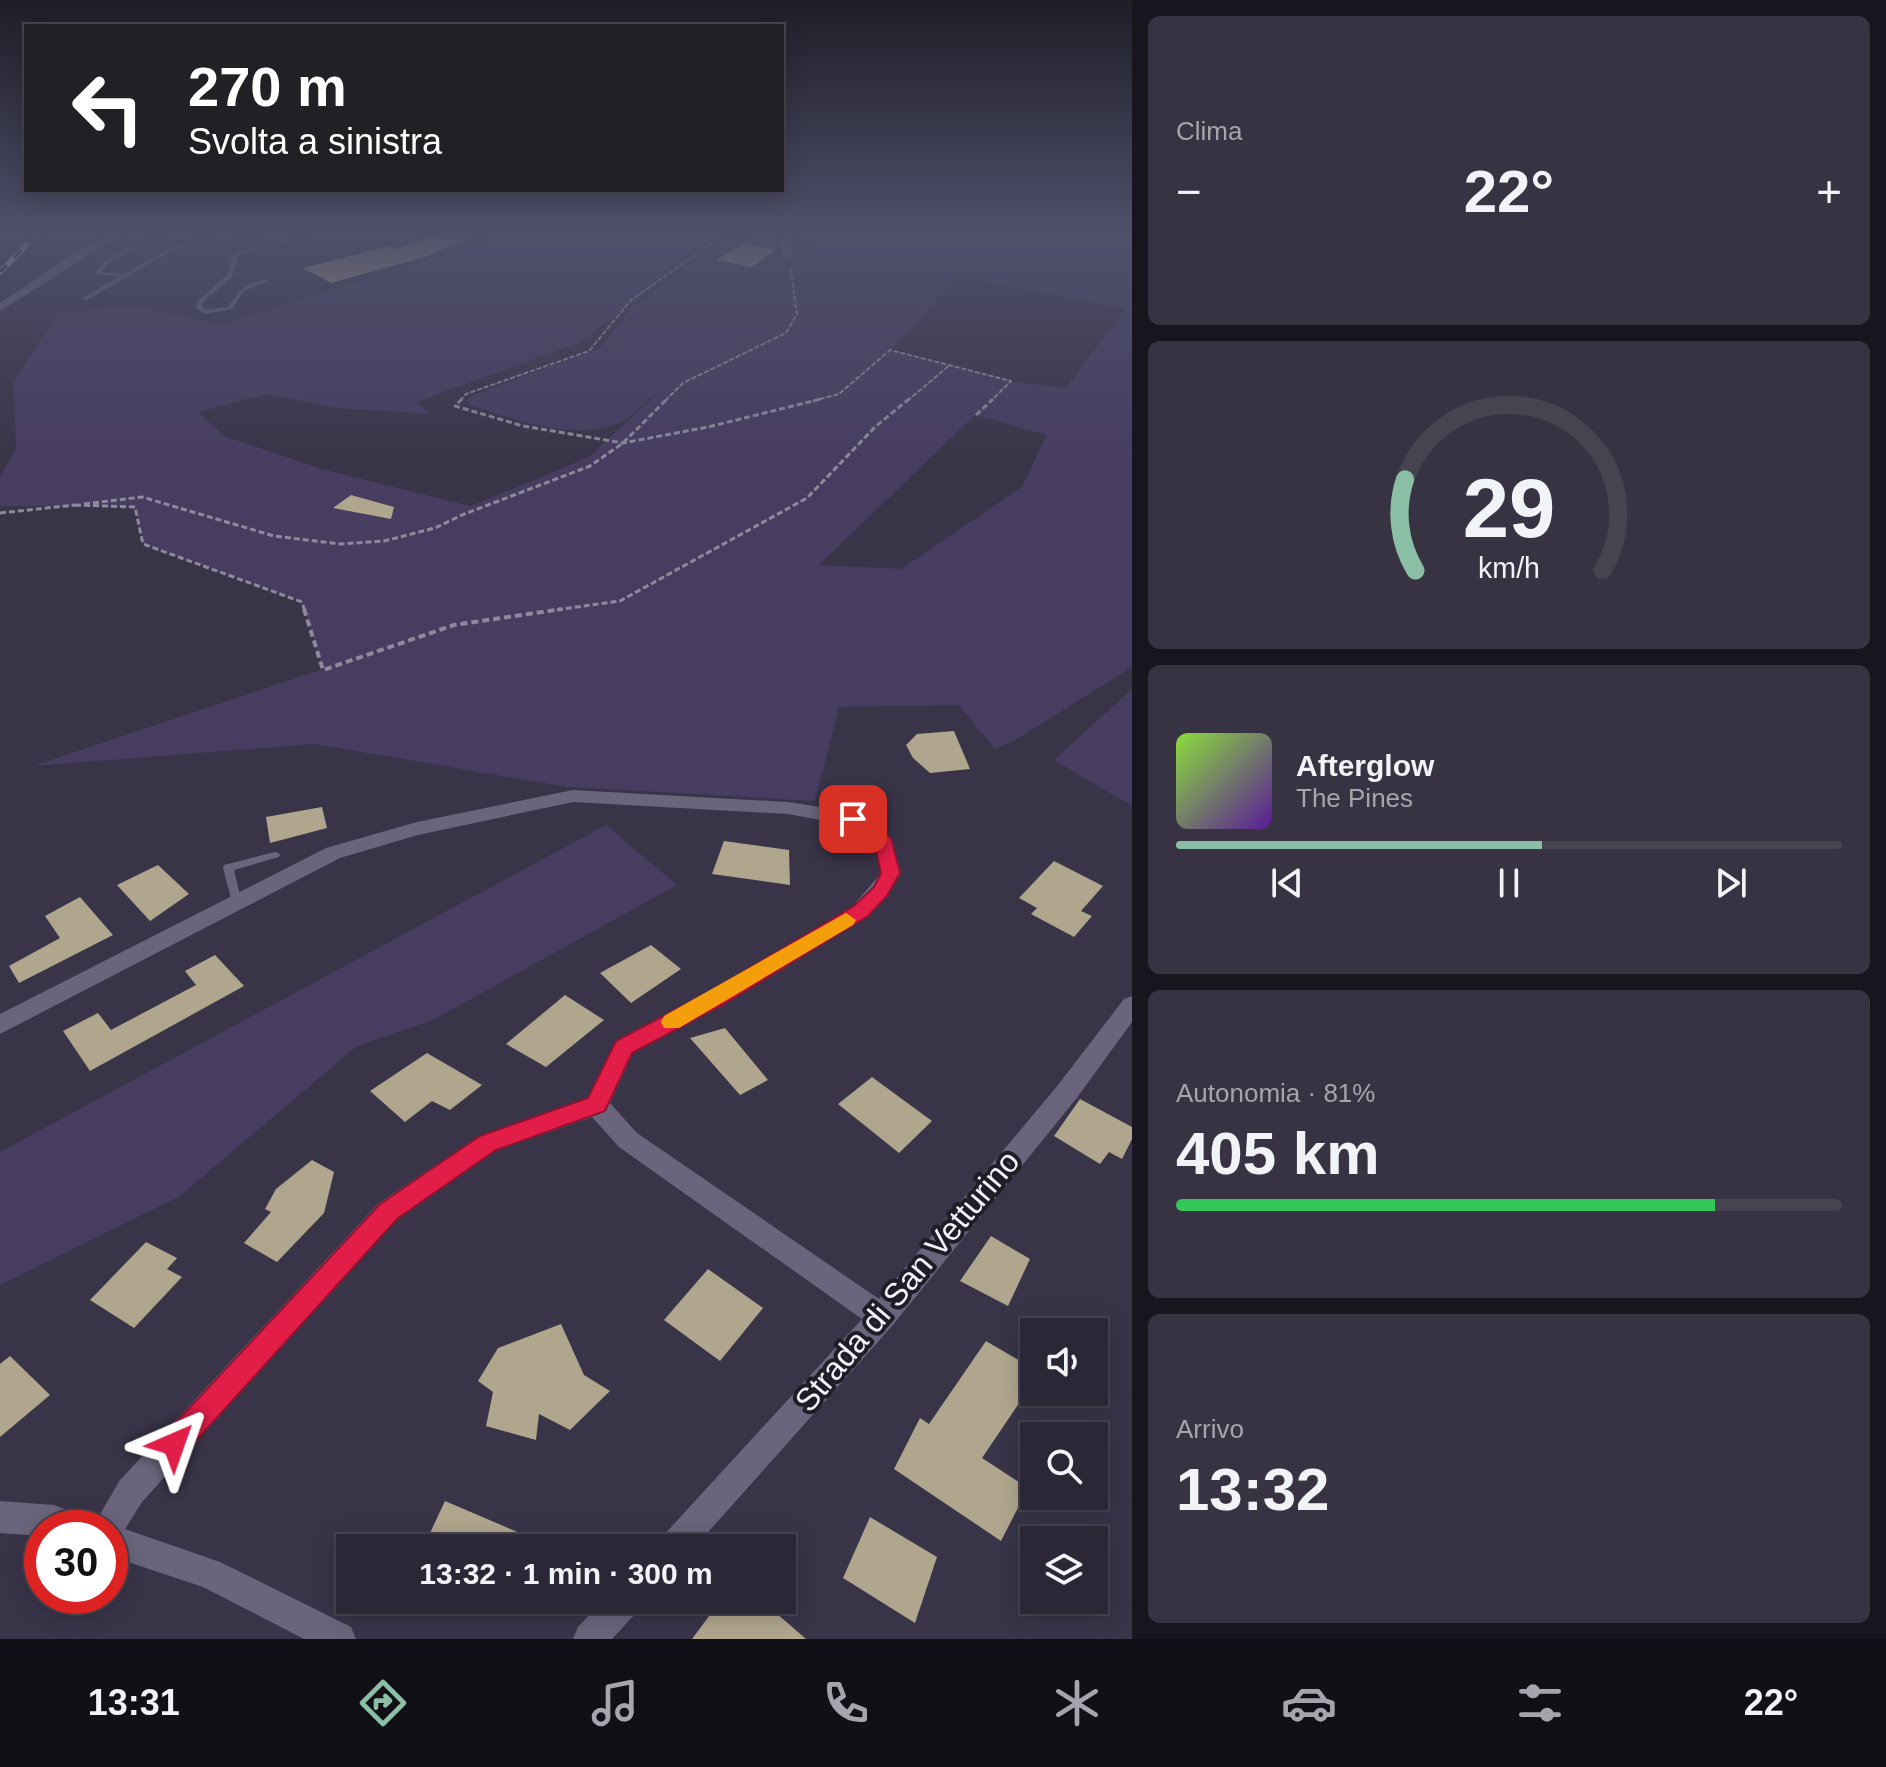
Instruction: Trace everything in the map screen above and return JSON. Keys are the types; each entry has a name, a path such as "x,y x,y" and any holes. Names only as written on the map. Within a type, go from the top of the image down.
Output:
{"street":[{"path":"0,1025 333,853 417,829 573,796 788,808 853,819 884,842 891,873 880,891 861,911 717,998 624,1047 597,1105 488,1143 388,1211 131,1491 119,1510"},
{"name":"Strada di San Vetturino","path":"686,1534 882,1317 1067,1092 1132,1005"},
{"path":"597,1105 628,1140 882,1317"},
{"path":"0,1517 24,1519"},
{"path":"128,1546 209,1573 339,1639"},
{"path":"590,1639 612,1614"}],"lane":[{"path":"201,309 205,312 221,309"},
{"path":"237,903 228,868 275,855"}],"path":[{"path":"623,309 589,351 466,394 455,406 523,426 623,443 708,427 839,394 890,350 1011,381 976,415"},
{"path":"0,513 116,498 149,497 283,539 325,544 389,540 446,527 462,515 590,466 623,443 683,383 786,333 797,314 796,309"},
{"path":"75,505 135,507 143,544 302,602 323,670 454,625 620,601 807,498 875,427 950,365"}],"shaded area":[{"path":"151,309 221,325 271,309 623,309 579,343 416,402 431,414 339,408 267,394 198,412 224,436 322,469 471,506 589,457 659,392 621,422 583,430 544,427 469,405 467,400 600,348 630,309 928,309 891,350 1011,381 1066,388 1125,309 1132,309 1132,667 1012,742 995,749 959,705 839,707 815,801 568,787 314,744 33,766 323,669 302,602 143,544 135,507 0,506 0,476 16,449 14,382 58,312","holes":["975,415 1047,435 1022,487 901,569 819,565"]},
{"path":"1132,689 1132,806 1054,760"},
{"path":"606,825 677,885 433,1020 357,1046 180,1196 0,1285 0,1152"}],"building":[{"path":"351,495 394,507 391,519 333,508"},
{"path":"954,731 970,769 930,773 913,758 906,745 917,734"},
{"path":"322,807 327,828 270,843 266,817"},
{"path":"724,841 789,850 790,885 712,874"},
{"path":"1054,861 1103,886 1081,911 1092,916 1074,937 1031,914 1037,908 1019,898"},
{"path":"158,865 189,894 150,921 117,885"},
{"path":"80,897 113,935 19,983 9,966 60,938 45,916"},
{"path":"651,945 681,969 631,1003 600,973"},
{"path":"215,955 244,986 90,1071 63,1031 98,1013 111,1030 196,985 185,971"},
{"path":"565,995 604,1020 546,1067 506,1044"},
{"path":"725,1028 768,1080 740,1095 690,1038"},
{"path":"427,1053 482,1085 450,1110 432,1101 405,1122 370,1091"},
{"path":"872,1077 932,1121 899,1153 838,1104"},
{"path":"1080,1099 1132,1127 1132,1139 1122,1159 1109,1152 1100,1164 1054,1136"},
{"path":"312,1160 334,1172 324,1213 277,1262 244,1243 271,1212 265,1209 276,1189"},
{"path":"991,1236 1030,1259 1008,1306 960,1281"},
{"path":"146,1242 177,1258 167,1269 182,1277 134,1328 90,1300"},
{"path":"708,1269 763,1308 720,1361 664,1320"},
{"path":"561,1324 584,1375 610,1391 570,1430 539,1414 536,1440 486,1426 493,1392 478,1381 498,1348"},
{"path":"986,1341 1020,1361 1020,1402 982,1458 1020,1483 1020,1504 1001,1541 894,1469 920,1418 929,1424"},
{"path":"10,1356 50,1395 0,1437 0,1364"},
{"path":"445,1501 522,1534 430,1534"},
{"path":"870,1517 937,1557 915,1623 843,1578"},
{"path":"711,1614 777,1614 806,1639 692,1639"}],"slow traffic":[{"path":"672,1022 846,920"}],"route":[{"path":"174,1444 388,1211 488,1143 597,1105 624,1047 717,998 861,911 880,891 891,873 884,842 853,819"}]}
